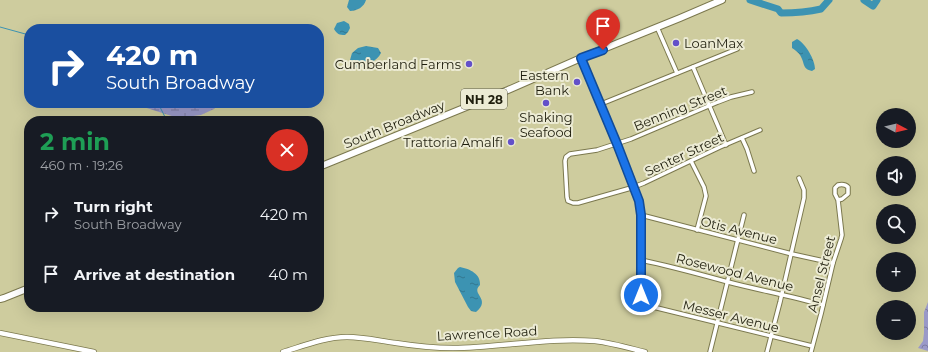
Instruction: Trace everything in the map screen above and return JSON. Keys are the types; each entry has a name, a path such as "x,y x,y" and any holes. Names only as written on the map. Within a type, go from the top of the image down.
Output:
{"main road":[{"name":"South Broadway","path":"324,165 508,90 722,0"},
{"path":"1,300 24,290"}],"street":[{"path":"657,27 677,73"},
{"path":"601,104 737,50"},
{"path":"581,58 601,104 639,201 641,215 641,260"},
{"path":"693,67 726,145"},
{"name":"Benning Street","path":"568,201 566,193 566,156 570,154 597,150 617,144 731,97 752,92"},
{"name":"Senter Street","path":"568,201 578,203 634,187 760,130"},
{"name":"Senter Street","path":"742,138 754,171"},
{"path":"691,161 704,187 706,196 698,230"},
{"path":"768,352 804,198 804,190 800,178"},
{"name":"Ansel Street","path":"811,352 833,263 842,237 838,200 835,194 835,188 838,185 846,185 848,188 848,194 842,199 838,200"},
{"name":"Otis Avenue","path":"641,215 792,254 833,263"},
{"path":"710,352 744,215"},
{"name":"Rosewood Avenue","path":"641,260 823,305"},
{"name":"Messer Avenue","path":"641,260 641,295 642,301 645,305 812,346"},
{"path":"0,333 94,352"},
{"name":"Lawrence Road","path":"282,352 310,344 346,337 441,348 474,347 554,340 582,340 609,343 645,352"}],"green space":[{"path":"147,108 215,108 201,115 172,116"},
{"path":"928,302 928,351 918,348 923,341 924,312"}],"water":[{"path":"349,0 366,0 364,5 360,8 350,11 347,7"},
{"path":"344,21 349,24 350,28 345,35 337,33 334,29 337,23"},
{"path":"797,39 807,48 812,57 815,69 812,71 805,67 800,55 792,48 792,42"},
{"path":"366,46 378,48 381,53 377,59 358,68 354,67 350,60 352,53 358,48"},
{"path":"460,267 471,271 479,278 480,285 477,291 482,300 482,304 476,312 471,311 468,307 455,282 454,273"}],"waterway":[{"path":"750,0 778,9 781,13 821,9 829,0"},
{"path":"864,0 873,6 877,0"},
{"path":"0,27 24,34"},
{"path":"160,108 164,116"}],"place":[{"name":"LoanMax","path":"676,43"},
{"name":"Cumberland Farms","path":"469,64"},
{"name":"Eastern Bank","path":"577,82"},
{"name":"Shaking Seafood","path":"546,103"},
{"name":"Trattoria Amalfi","path":"511,142"}],"route":[{"path":"603,50 581,58 639,201 641,215 641,295"}]}
